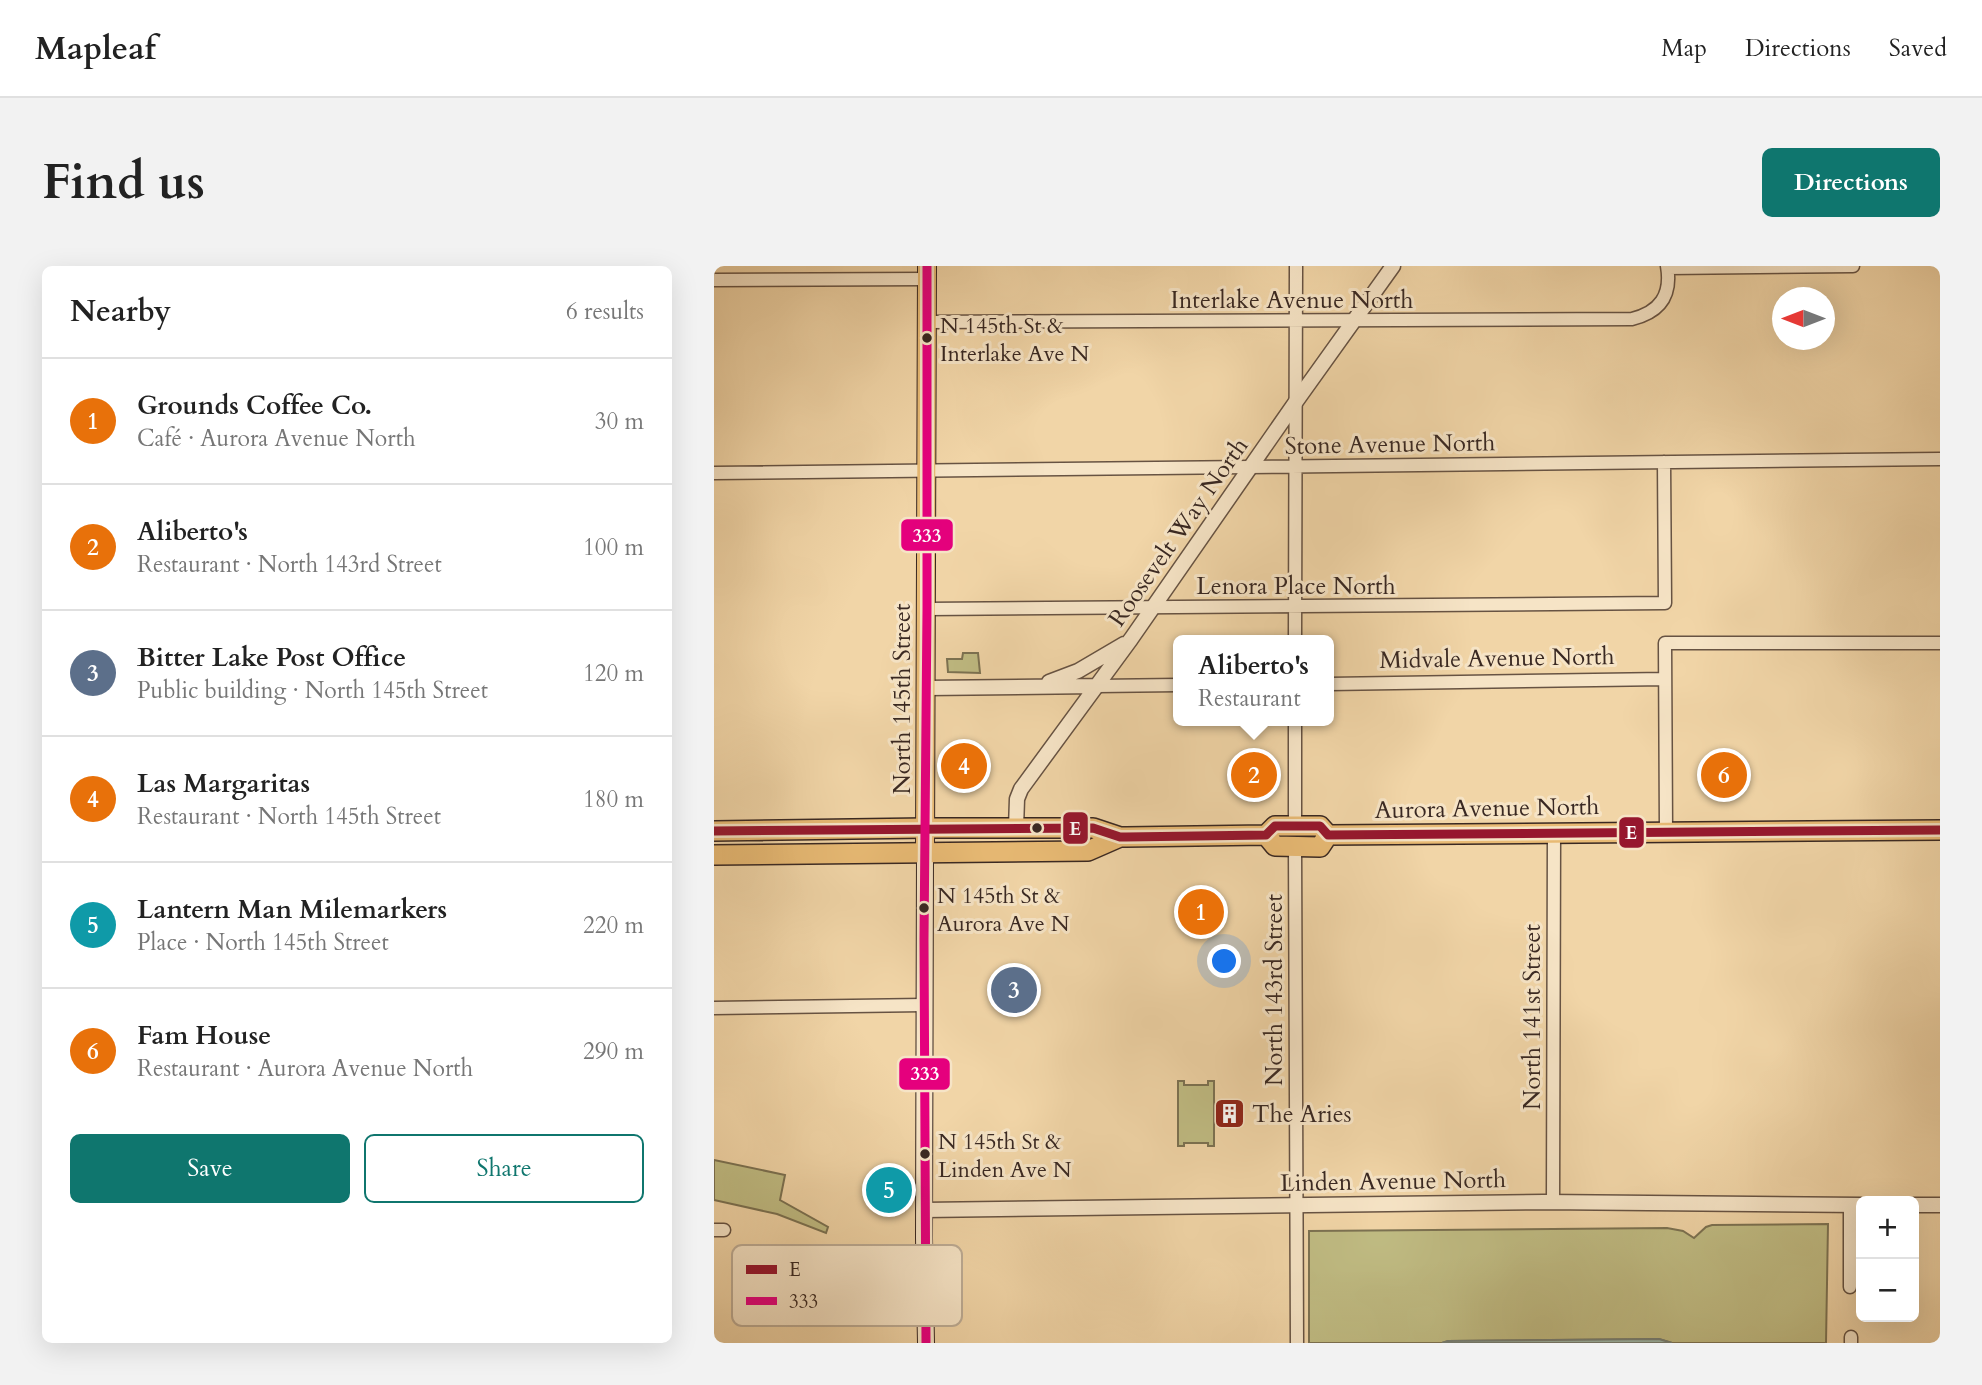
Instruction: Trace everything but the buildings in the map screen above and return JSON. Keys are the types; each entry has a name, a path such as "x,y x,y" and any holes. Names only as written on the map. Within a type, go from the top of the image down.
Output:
{"highway":[{"path":"714,831 1093,828 1120,837 1266,835 1275,826 1295,826"},
{"name":"Aurora Avenue North","path":"1295,826 1320,826 1328,835 1940,830"},
{"path":"1266,835 1275,846 1295,847"},
{"name":"Aurora Avenue North","path":"1295,847 1320,847 1328,835"},
{"path":"714,855 1088,851 1120,837"}],"main road":[{"name":"North 145th Street","path":"925,1245 927,273"}],"street":[{"path":"1295,635 1296,266"},
{"name":"Roosevelt Way North","path":"1016,828 1017,799 1021,789 1131,639 1393,266"},
{"path":"1668,267 1853,266"},
{"name":"Interlake Avenue North","path":"927,322 1632,319 1655,309 1666,294 1668,267"},
{"path":"714,280 927,273"},
{"name":"Stone Avenue North","path":"714,473 1940,459"},
{"name":"Lenora Place North","path":"927,610 1665,603 1664,462"},
{"path":"1036,687 1078,671 1131,639"},
{"path":"1665,831 1665,643 1940,643"},
{"name":"Midvale Avenue North","path":"1334,684 1665,678"},
{"path":"926,688 1173,685"},
{"path":"1295,726 1295,826"},
{"name":"North 141st Street","path":"1553,1202 1554,832"},
{"name":"North 143rd Street","path":"1295,847 1297,1343"},
{"path":"714,1008 924,1005"},
{"name":"Linden Avenue North","path":"924,1210 1553,1202 1855,1205"},
{"path":"1850,1287 1855,1205"},
{"path":"1919,1205 1940,1205"}],"shaded area":[{"path":"963,653 978,653 980,673 948,672 947,659 962,659"},
{"path":"1178,1081 1184,1081 1184,1085 1208,1085 1208,1081 1214,1081 1214,1146 1208,1146 1208,1143 1184,1143 1184,1146 1178,1146"},
{"path":"714,1160 785,1175 780,1200 828,1227 826,1233 777,1214 714,1200"},
{"path":"1828,1224 1826,1343 1672,1343 1659,1339 1309,1343 1309,1231 1667,1228 1683,1231 1694,1238 1712,1225"},
{"path":"1659,1339 1672,1343 1442,1343 1448,1341"}],"transit line":[{"name":"333","path":"926,1245 927,266"},
{"name":"E","path":"714,831 1093,828 1126,837 1266,835 1275,826 1320,826 1328,835 1940,830"},
{"name":"333","path":"926,1326 926,1343"}],"place":[{"name":"N 145th St & Interlake Ave N","path":"927,338"},
{"name":"Las Margaritas","path":"964,766"},
{"name":"Aliberto's","path":"1254,775"},
{"name":"Fam House","path":"1724,775"},
{"name":"N 145th St & Aurora Ave N","path":"924,908"},
{"name":"Grounds Coffee Co.","path":"1201,912"},
{"name":"Bitter Lake Post Office","path":"1014,990"},
{"name":"The Aries","path":"1229,1114"},
{"name":"N 145th St & Linden Ave N","path":"925,1154"},
{"name":"Lantern Man Milemarkers","path":"889,1190"}]}
